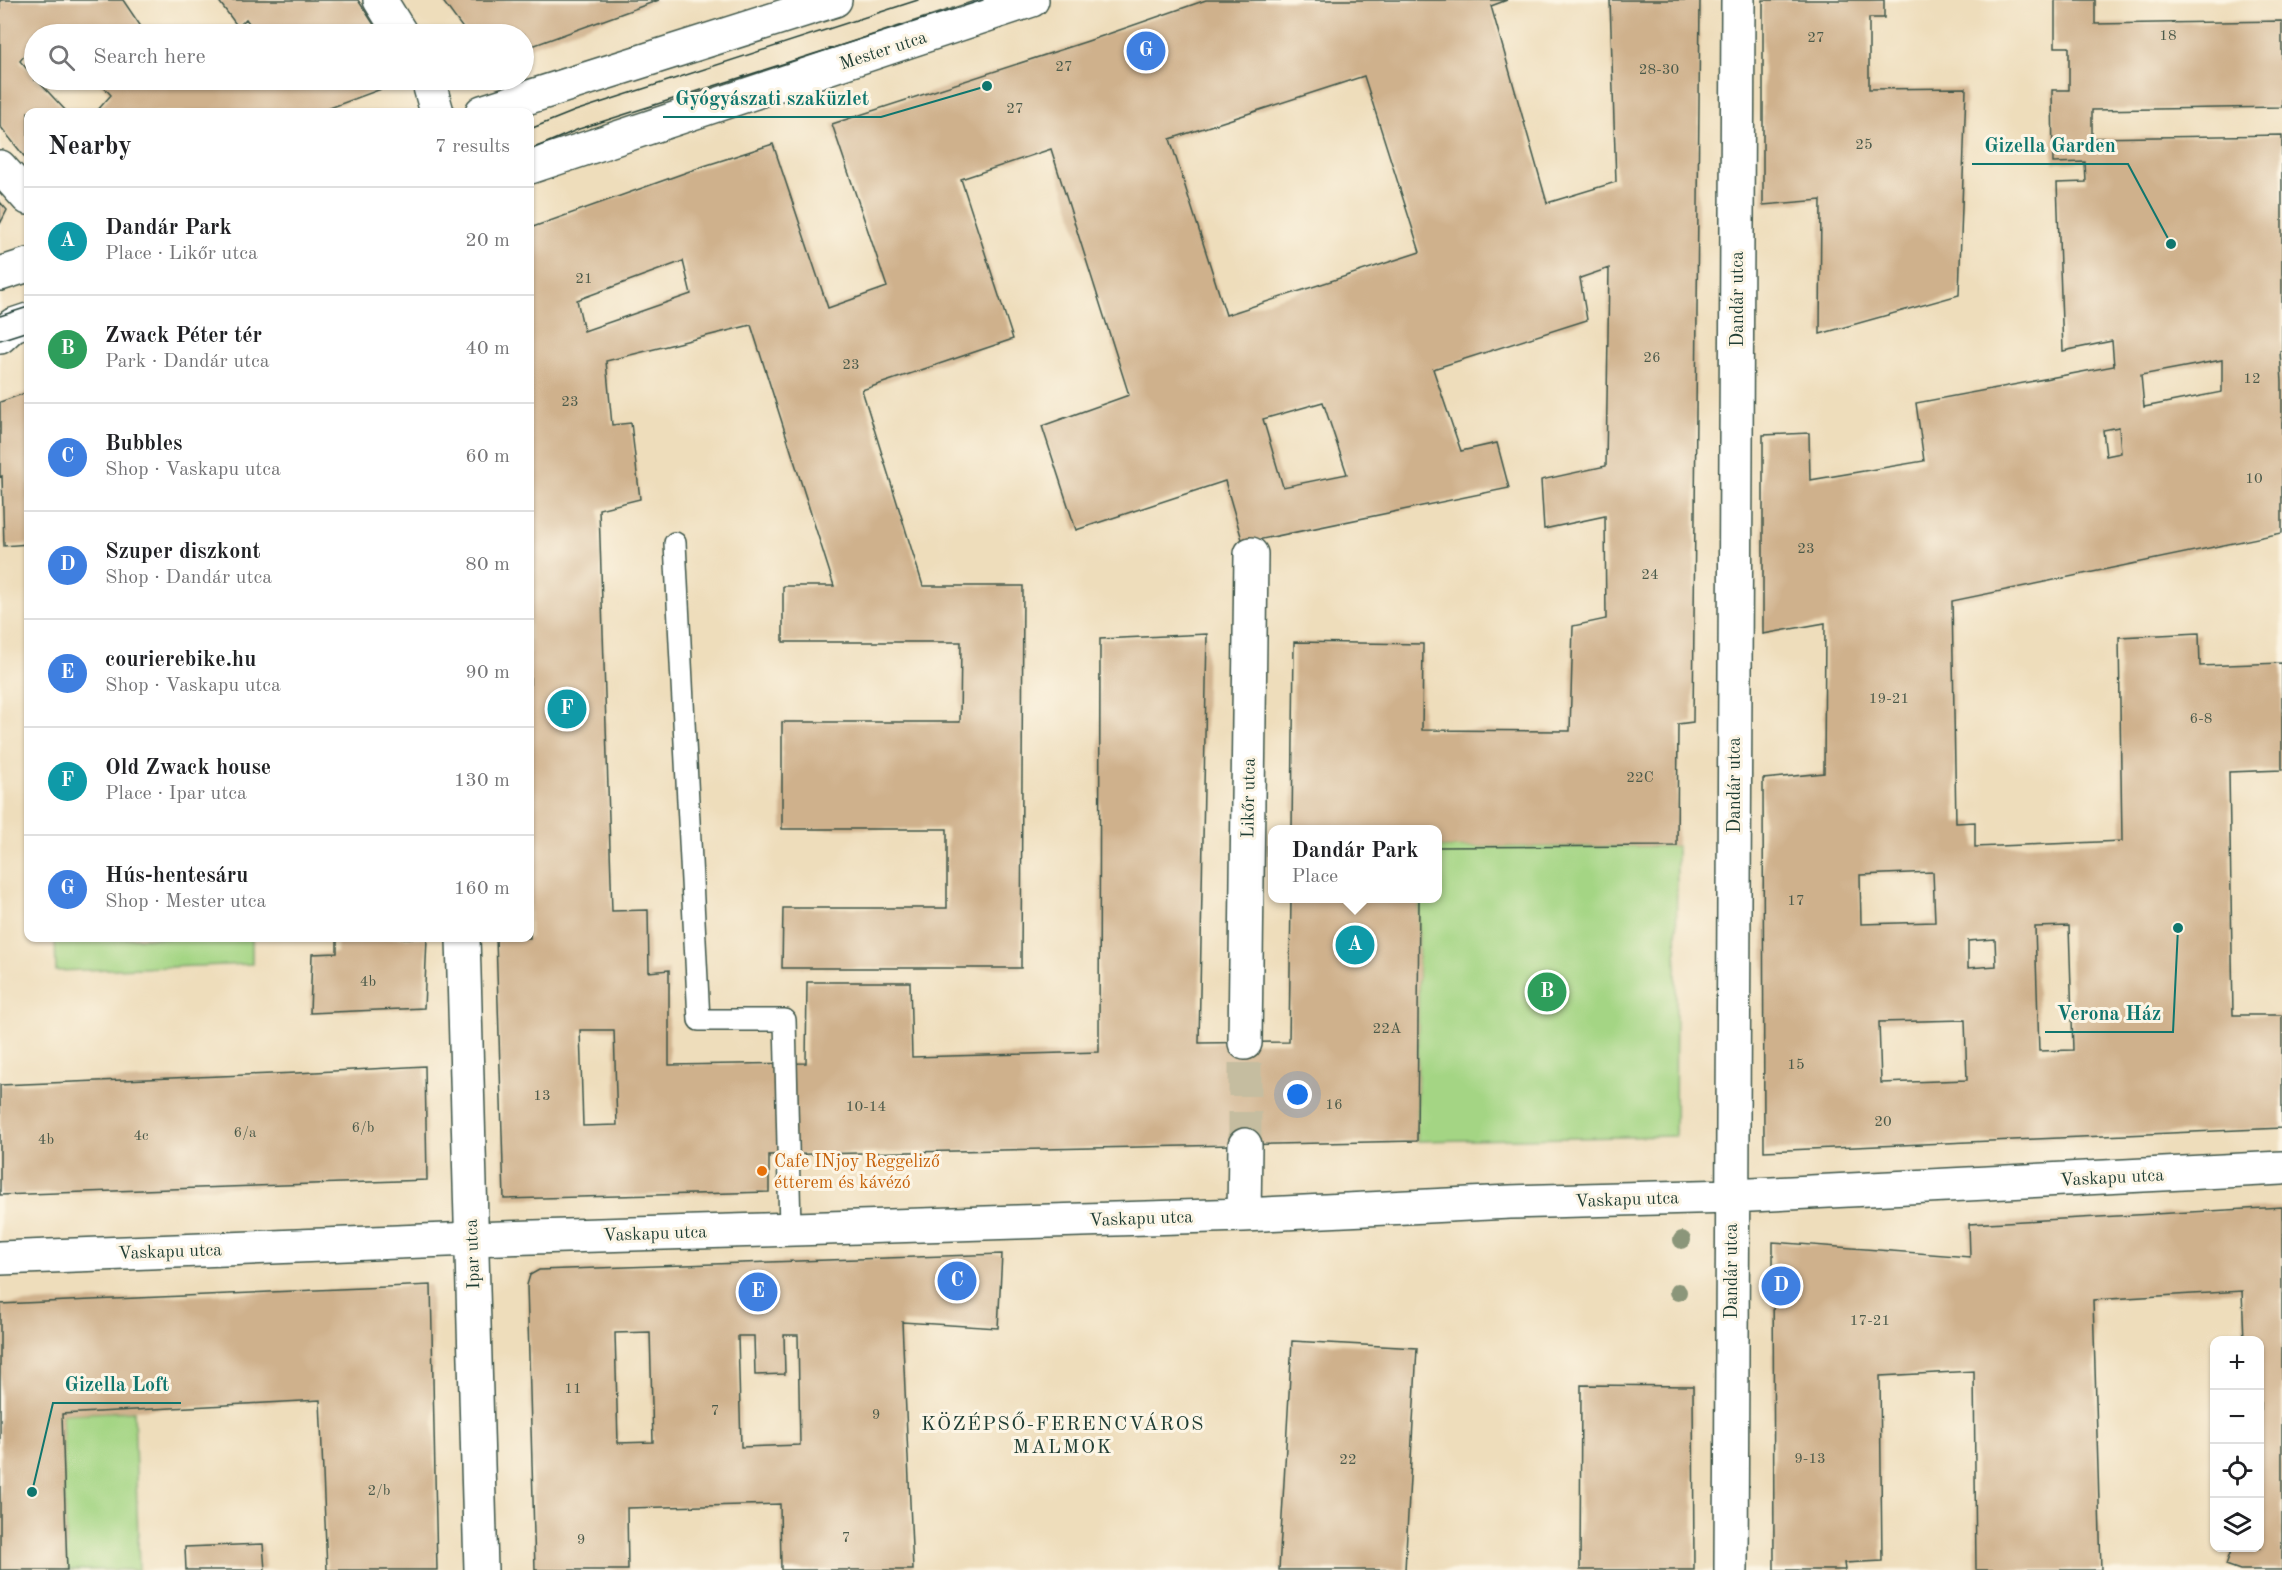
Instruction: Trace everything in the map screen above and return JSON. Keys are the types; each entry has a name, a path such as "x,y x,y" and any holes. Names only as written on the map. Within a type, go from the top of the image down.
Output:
{"street":[{"path":"380,0 395,24"},
{"path":"495,108 835,0"},
{"name":"Mester utca","path":"534,166 1032,0"},
{"name":"Dandár utca","path":"1731,1570 1738,0"},
{"path":"431,90 436,108"},
{"path":"0,167 24,194"},
{"path":"0,274 24,266"},
{"name":"Likőr utca","path":"1245,1043 1251,554"},
{"name":"Ipar utca","path":"463,942 481,1570"},
{"path":"1244,1215 1245,1145"},
{"name":"Vaskapu utca","path":"0,1258 472,1239 1244,1215 1522,1202 1731,1196 2282,1168"}],"lane":[{"path":"675,543 699,1020 785,1020 790,1228"}],"green space":[{"path":"1677,846 1675,1136 1417,1141 1419,903 1442,903 1442,847"},
{"path":"55,942 252,942 252,964 56,971"},
{"path":"134,1411 139,1570 67,1570 62,1414"}],"building":[{"path":"0,0 123,0 139,24 24,24 24,56 20,61 24,66 24,90 46,90 63,108 24,108 24,156 0,126"},
{"path":"218,0 358,0 374,24 250,24 246,19 241,24 236,24"},
{"path":"442,0 659,0 534,45 534,24 460,24"},
{"path":"1206,0 1507,0 1491,6 1547,203 1616,182 1610,0 1700,0 1693,722 1678,724 1677,846 1442,847 1442,825 1292,825 1294,642 1423,644 1422,730 1570,731 1573,626 1606,619 1605,516 1544,529 1541,480 1606,466 1609,268 1580,278 1587,320 1433,369 1461,451 1497,443 1509,488 1243,543 1225,481 1076,530 1042,426 1129,395 1051,149 961,179 1013,339 862,390 923,586 1023,586 1021,968 782,968 783,908 947,908 947,829 782,829 782,722 960,722 961,642 783,642 783,586 834,586 751,325 606,361 612,425 631,423 640,499 599,509 612,911 648,910 649,972 669,970 669,1065 806,1063 807,982 910,982 912,1057 1099,1052 1100,639 1207,634 1199,1043 1289,1042 1291,903 1419,903 1417,1141 769,1155 769,1192 504,1199 496,942 534,942 534,227 773,144 828,308 887,287 832,124","holes":["1364,76 1420,252 1226,315 1170,139","683,261 691,294 584,331 577,300","1323,402 1347,474 1283,487 1263,419","580,1030 614,1030 617,1125 583,1126"]},
{"path":"1763,0 1884,0 1884,18 1869,18 1869,89 1966,88 1959,295 1820,334 1821,200 1763,205"},
{"path":"2055,0 2095,0 2095,24 2282,21 2282,107 2092,110 2092,138 2282,135 2282,351 2280,351 2282,533 1952,601 1956,823 1975,822 1975,847 2122,841 2119,637 2199,633 2200,666 2282,663 2282,770 2229,772 2233,1015 2282,1015 2282,1128 1764,1151 1763,779 1824,773 1825,623 1763,634 1763,435 1809,433 1810,480 1924,461 1916,403 2114,366 2112,341 2063,351 2057,183 2086,182 2085,162 2053,163 2052,90 2069,90 2069,47 2055,47","holes":["2222,360 2222,392 2144,407 2141,375","2119,427 2121,453 2106,456 2103,430","1933,872 1935,922 1861,924 1860,875","2069,926 2073,1050 2039,1051 2035,927","1995,939 1996,966 1968,968 1968,941","1965,1020 1967,1080 1881,1083 1879,1022"]},
{"path":"106,90 379,90 330,108 100,108 111,95"},
{"path":"0,202 7,210 0,224"},
{"path":"24,393 24,544 4,546 2,476 0,477 0,402"},
{"path":"337,942 427,942 424,1008 310,1013 312,954 337,953"},
{"path":"425,1066 427,1180 0,1195 0,1085"},
{"path":"2282,1207 2282,1570 2240,1570 2226,1565 2231,1552 2264,1552 2264,1336 2244,1336 2242,1291 2093,1300 2101,1570 1976,1570 1974,1371 1880,1376 1882,1561 1844,1563 1845,1570 1774,1570 1773,1242 1970,1257 1969,1224"},
{"path":"1002,1254 998,1328 902,1322 913,1570 781,1570 780,1504 627,1508 628,1570 535,1570 527,1285 530,1275 539,1270","holes":["650,1332 653,1442 618,1443 615,1333","784,1335 798,1335 800,1445 741,1447 738,1336 754,1336 755,1375 785,1374"]},
{"path":"431,1285 437,1570 327,1570 320,1400 62,1414 67,1570 0,1570 0,1304"},
{"path":"1292,1341 1417,1348 1405,1570 1279,1570"},
{"path":"1581,1385 1693,1386 1694,1570 1580,1570"},
{"path":"263,1544 265,1570 186,1570 185,1547"}],"tunnel":[{"path":"1245,1043 1245,1145"}],"tram line":[{"path":"534,127 575,111 918,0"},
{"path":"534,148 579,129 983,0"},
{"path":"0,316 24,308"},
{"path":"0,340 24,332"}],"place":[{"name":"Hús-hentesáru","path":"1146,51"},
{"name":"Gyógyászati szaküzlet","path":"987,86"},
{"name":"Gizella Garden","path":"2171,244"},
{"name":"Old Zwack house","path":"567,709"},
{"name":"Verona Ház","path":"2178,928"},
{"name":"Dandár Park","path":"1355,945"},
{"name":"Zwack Péter tér","path":"1547,992"},
{"name":"Cafe INjoy Reggeliző étterem és kávézó","path":"762,1171"},
{"name":"Bubbles","path":"957,1281"},
{"name":"Szuper diszkont","path":"1781,1286"},
{"name":"courierebike.hu","path":"758,1292"},
{"name":"Gizella Loft","path":"32,1492"}],"district":[{"name":"KÖZÉPSŐ-FERENCVÁROS MALMOK","path":"1063,1434"}]}
